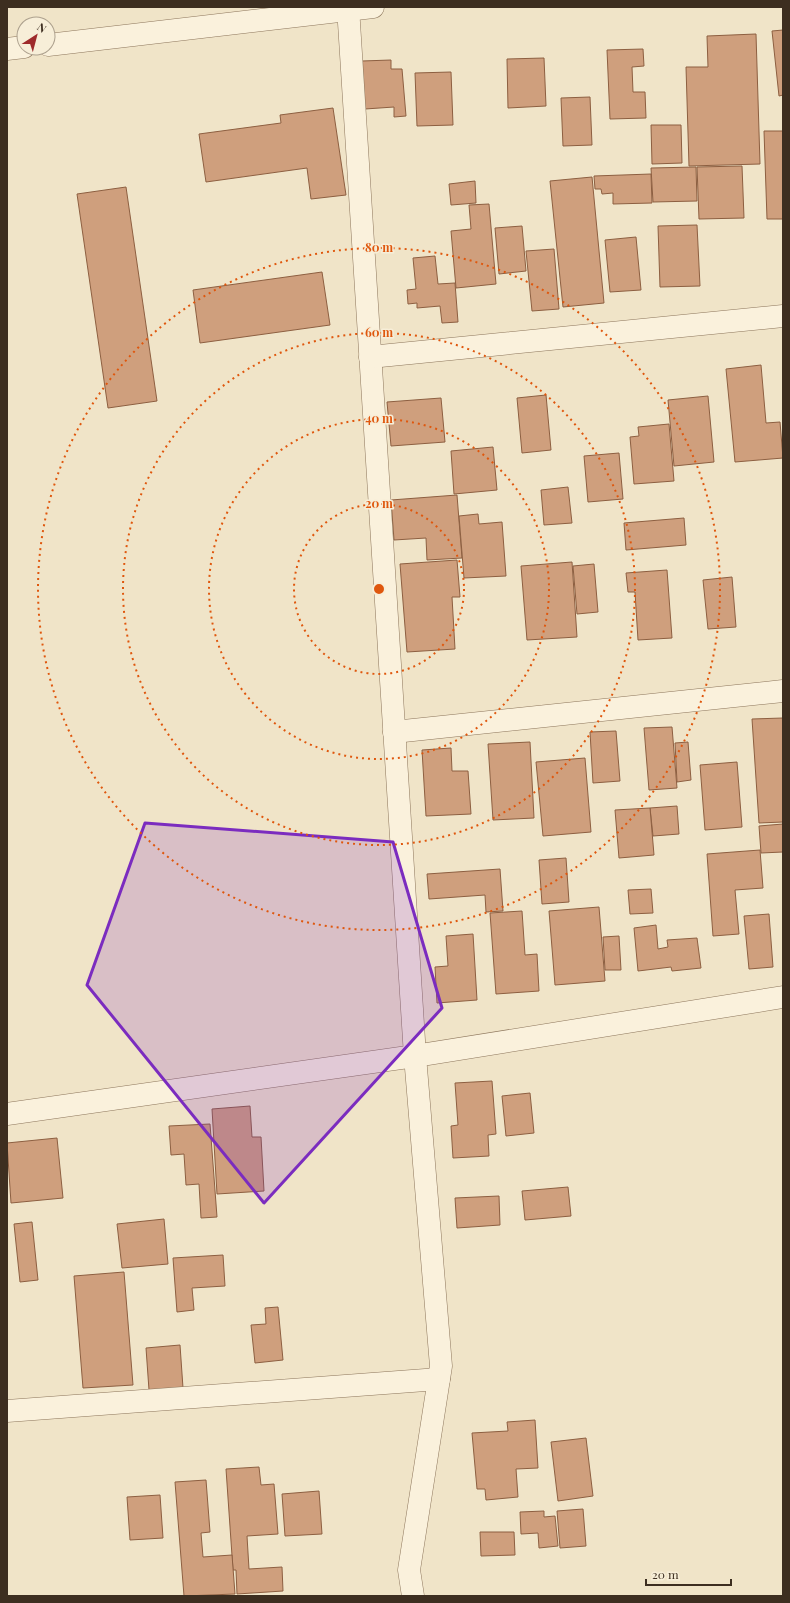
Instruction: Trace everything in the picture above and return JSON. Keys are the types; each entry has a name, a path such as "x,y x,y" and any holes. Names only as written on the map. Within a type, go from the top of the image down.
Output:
{"street":[{"path":"56,44 348,8 373,7"},
{"path":"348,8 415,1056 441,1366 409,1570 413,1596"},
{"path":"370,357 783,316"},
{"path":"394,732 783,690"},
{"path":"7,1114 415,1056 783,997"},
{"path":"7,1411 439,1379"}],"highlighted area":[{"path":"145,823 393,842 442,1008 264,1203 87,985"}],"building":[{"path":"783,30 783,95 779,96 772,31"},
{"path":"756,34 760,164 689,166 686,67 708,67 707,36"},
{"path":"643,49 644,66 632,67 633,92 645,92 646,118 610,119 607,50"},
{"path":"544,58 546,106 508,108 507,59"},
{"path":"391,60 391,69 402,69 406,116 394,117 394,107 365,109 362,61"},
{"path":"451,72 453,125 417,126 415,73"},
{"path":"590,97 592,145 563,146 561,98"},
{"path":"333,108 346,195 311,199 307,168 206,182 199,134 281,123 280,115"},
{"path":"651,125 681,125 682,163 652,164"},
{"path":"764,131 783,131 783,219 767,219"},
{"path":"742,166 744,218 699,219 697,167"},
{"path":"696,167 697,201 653,202 651,168"},
{"path":"651,174 652,203 613,204 613,193 602,194 601,189 595,189 594,176"},
{"path":"592,177 604,303 563,307 550,181"},
{"path":"475,181 476,203 451,205 449,184"},
{"path":"126,187 157,401 108,408 77,194"},
{"path":"489,204 496,284 456,288 451,231 471,229 469,205"},
{"path":"697,225 700,286 660,287 658,226"},
{"path":"522,226 526,271 499,274 495,228"},
{"path":"636,237 641,290 610,292 605,240"},
{"path":"554,249 559,309 532,311 526,251"},
{"path":"435,256 438,284 455,283 458,322 442,323 440,306 417,308 417,303 408,304 407,290 416,289 413,258"},
{"path":"322,272 330,325 200,343 193,290"},
{"path":"761,365 766,423 780,422 783,458 735,462 726,369"},
{"path":"546,395 551,450 522,453 517,398"},
{"path":"708,396 714,462 674,466 668,400"},
{"path":"441,398 445,442 391,446 387,402"},
{"path":"669,424 674,481 634,484 630,437 639,436 638,427"},
{"path":"493,447 497,490 454,494 451,451"},
{"path":"619,453 623,499 588,502 584,456"},
{"path":"568,487 572,523 544,525 541,490"},
{"path":"457,495 462,558 427,560 426,538 394,540 391,500"},
{"path":"478,514 479,524 502,522 506,576 464,578 459,516"},
{"path":"684,518 686,545 626,550 624,523"},
{"path":"457,560 460,597 452,597 455,649 407,652 400,564"},
{"path":"572,562 577,637 527,640 521,566"},
{"path":"594,564 598,612 577,614 573,566"},
{"path":"667,570 672,638 638,640 635,592 628,592 626,573"},
{"path":"732,577 736,627 708,629 703,580"},
{"path":"783,718 783,822 759,823 752,719"},
{"path":"672,727 677,788 649,790 644,728"},
{"path":"616,731 620,781 593,783 590,732"},
{"path":"530,742 534,818 493,820 488,744"},
{"path":"688,742 691,780 677,782 675,743"},
{"path":"451,748 452,771 468,771 471,814 426,816 422,750"},
{"path":"585,758 591,832 543,836 536,762"},
{"path":"737,762 742,827 705,830 700,765"},
{"path":"677,806 679,834 653,836 650,808"},
{"path":"650,808 654,855 619,858 615,810"},
{"path":"783,824 783,852 761,853 759,826"},
{"path":"760,850 763,888 735,890 739,934 713,936 707,854"},
{"path":"566,858 569,902 542,904 539,860"},
{"path":"500,869 503,911 486,912 485,895 429,899 427,874"},
{"path":"651,889 653,913 630,914 628,890"},
{"path":"599,907 605,981 555,985 549,911"},
{"path":"522,911 525,955 537,954 539,991 496,994 490,913"},
{"path":"769,914 773,967 749,969 744,916"},
{"path":"656,925 658,949 668,947 667,940 697,938 701,968 672,971 671,967 638,971 634,928"},
{"path":"473,934 477,1000 437,1003 435,967 448,966 446,936"},
{"path":"619,936 621,970 605,970 603,937"},
{"path":"492,1081 496,1134 488,1135 489,1156 453,1158 451,1126 458,1125 455,1083"},
{"path":"530,1093 534,1133 506,1136 502,1096"},
{"path":"250,1106 252,1137 261,1137 264,1191 217,1194 212,1109"},
{"path":"210,1124 217,1217 201,1218 199,1184 186,1185 184,1154 171,1155 169,1126"},
{"path":"57,1138 63,1198 11,1203 7,1143"},
{"path":"568,1187 571,1216 525,1220 522,1191"},
{"path":"499,1196 500,1225 457,1228 455,1198"},
{"path":"164,1219 168,1264 122,1268 117,1224"},
{"path":"32,1222 38,1280 20,1282 14,1224"},
{"path":"223,1255 225,1286 192,1288 194,1310 177,1312 173,1258"},
{"path":"124,1272 133,1385 83,1388 74,1276"},
{"path":"278,1307 283,1360 255,1363 251,1325 266,1324 265,1308"},
{"path":"180,1345 183,1388 149,1390 146,1348"},
{"path":"535,1420 538,1468 516,1469 518,1497 486,1500 485,1489 477,1489 472,1433 508,1431 507,1422"},
{"path":"586,1438 593,1496 558,1501 551,1442"},
{"path":"259,1467 261,1485 274,1484 278,1534 247,1536 249,1569 282,1567 283,1591 237,1594 236,1570 233,1570 226,1469"},
{"path":"206,1480 210,1532 201,1533 203,1557 232,1555 235,1594 184,1596 175,1482"},
{"path":"319,1491 322,1534 285,1536 282,1494"},
{"path":"160,1495 163,1538 130,1540 127,1497"},
{"path":"583,1509 586,1546 560,1548 557,1511"},
{"path":"544,1511 544,1517 555,1516 558,1546 539,1548 538,1533 521,1534 520,1512"},
{"path":"480,1532 514,1532 515,1555 481,1556"}]}
